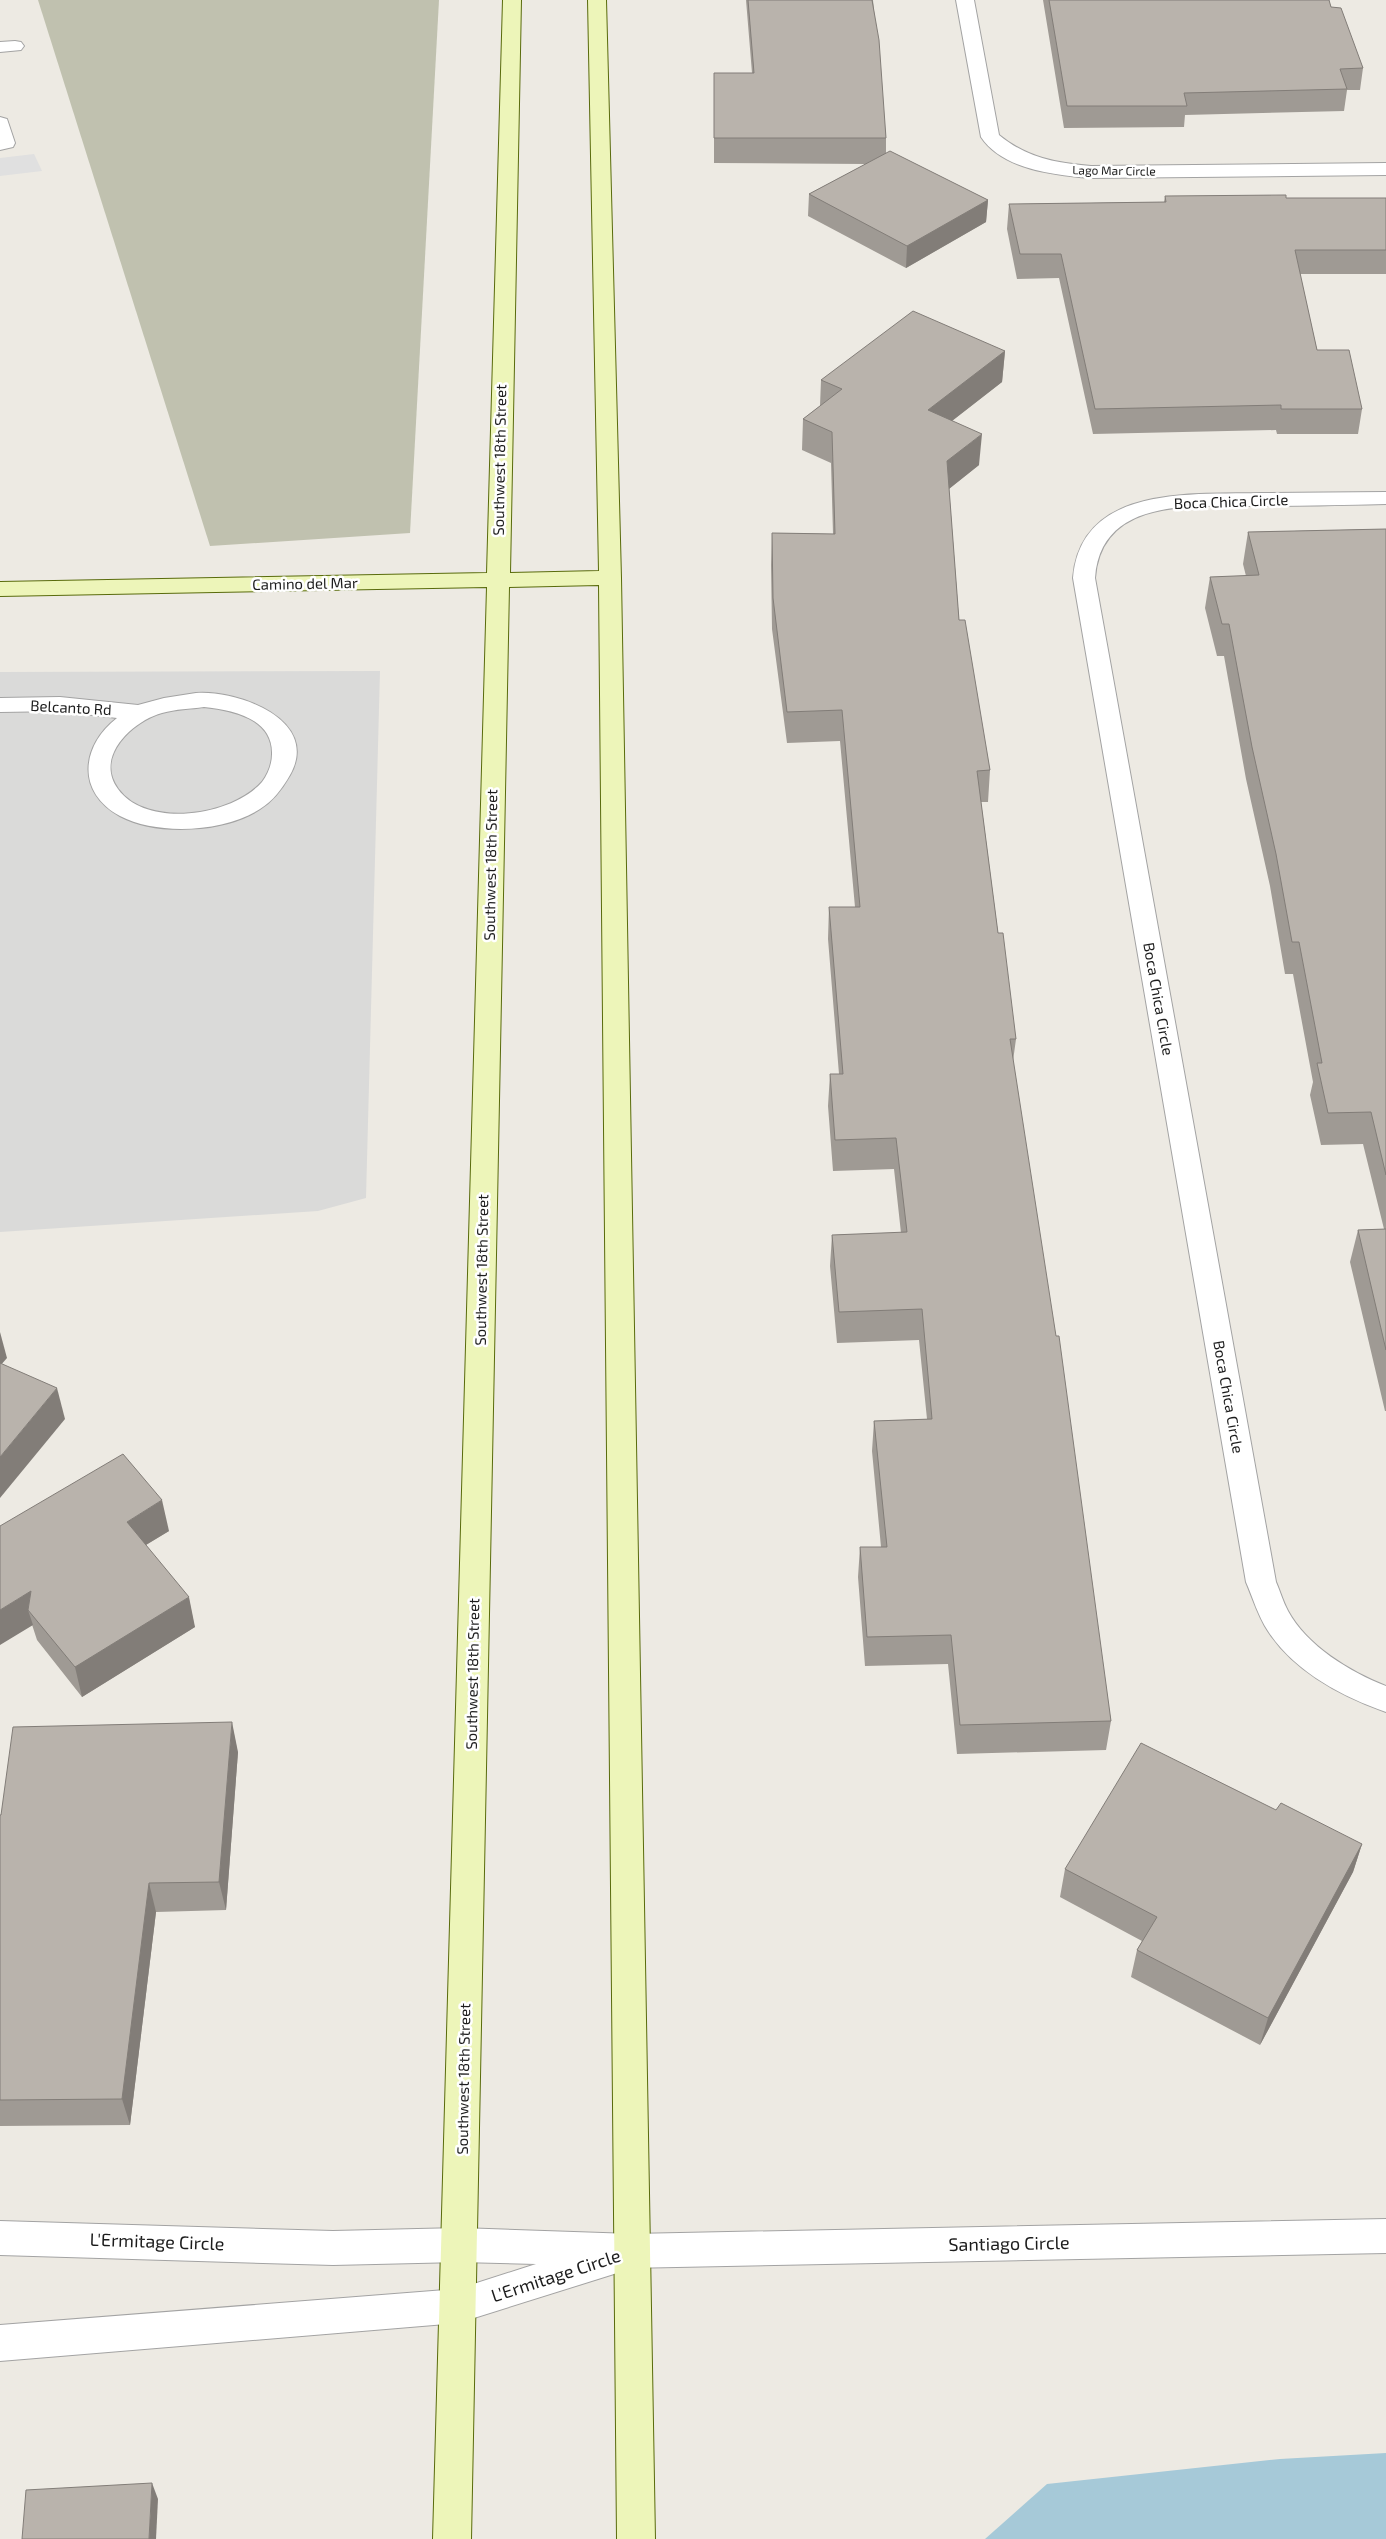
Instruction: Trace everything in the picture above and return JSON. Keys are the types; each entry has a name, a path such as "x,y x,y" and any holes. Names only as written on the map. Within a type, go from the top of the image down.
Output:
{"main road":[{"name":"Southwest 18th Street","path":"452,2539 512,0"},
{"path":"597,0 610,578 636,2539"},
{"name":"Camino del Mar","path":"0,589 610,578"}],"street":[{"name":"Lago Mar Circle","path":"965,0 990,137 1006,151 1029,163 1059,170 1092,172 1386,168"},
{"path":"0,123 6,143 0,144"},
{"name":"Boca Chica Circle","path":"1386,498 1184,501 1149,507 1118,519 1096,536 1084,557 1084,578 1261,1582 1279,1623 1313,1660 1359,1690 1386,1699"},
{"name":"Belcanto Rd","path":"0,705 60,704 142,712 172,703 204,700 234,704 260,714 277,730 286,750 283,769 271,788 251,804 224,816 195,821 165,820 137,814 115,802 102,786 98,767 102,748 118,728 142,712"},
{"name":"Santiago Circle","path":"632,2251 1386,2236"},
{"name":"L'Ermitage Circle","path":"0,2238 333,2248 460,2245 632,2251"},
{"name":"L'Ermitage Circle","path":"0,2343 458,2306 632,2251"}],"shaded area":[{"path":"38,0 439,0 410,533 210,546"},
{"path":"34,154 42,171 0,176 0,158"},
{"path":"380,671 366,1198 318,1211 0,1232 0,672"}],"water":[{"path":"1386,2453 1386,2539 985,2539 1047,2484 1280,2459"}],"building":[{"path":"748,0 872,0 879,40 886,138 714,138 714,73 754,73"},
{"path":"1049,0 1329,0 1331,7 1341,8 1363,68 1340,69 1347,89 1184,93 1187,106 1067,106"},
{"path":"890,151 988,200 907,246 809,194"},
{"path":"1286,195 1286,198 1386,198 1386,250 1295,250 1317,350 1349,350 1362,409 1281,409 1281,405 1095,409 1061,254 1020,254 1009,204 1166,202 1165,196"},
{"path":"913,311 1005,351 928,410 982,434 947,461 959,620 965,620 990,770 977,771 998,933 1003,933 1016,1039 1010,1039 1056,1336 1059,1336 1111,1721 960,1725 951,1635 867,1637 860,1547 887,1547 874,1421 932,1419 922,1309 839,1312 832,1235 907,1232 896,1138 835,1140 830,1074 843,1074 829,907 860,907 842,710 787,712 773,598 772,533 835,534 832,432 803,419 842,389 821,380"},
{"path":"1386,529 1386,1175 1371,1112 1328,1113 1317,1063 1322,1063 1299,942 1292,942 1229,624 1222,624 1210,577 1259,575 1248,532"},
{"path":"1386,1229 1386,1350 1358,1230"},
{"path":"0,1363 57,1388 0,1457"},
{"path":"123,1454 162,1500 127,1522 189,1597 75,1667 28,1610 31,1591 0,1610 0,1526"},
{"path":"232,1722 219,1882 149,1883 122,2099 0,2100 0,1815 13,1727"},
{"path":"1141,1743 1276,1810 1281,1803 1362,1844 1268,2018 1137,1950 1157,1917 1065,1869"},
{"path":"152,2483 149,2539 22,2539 26,2490"}]}
